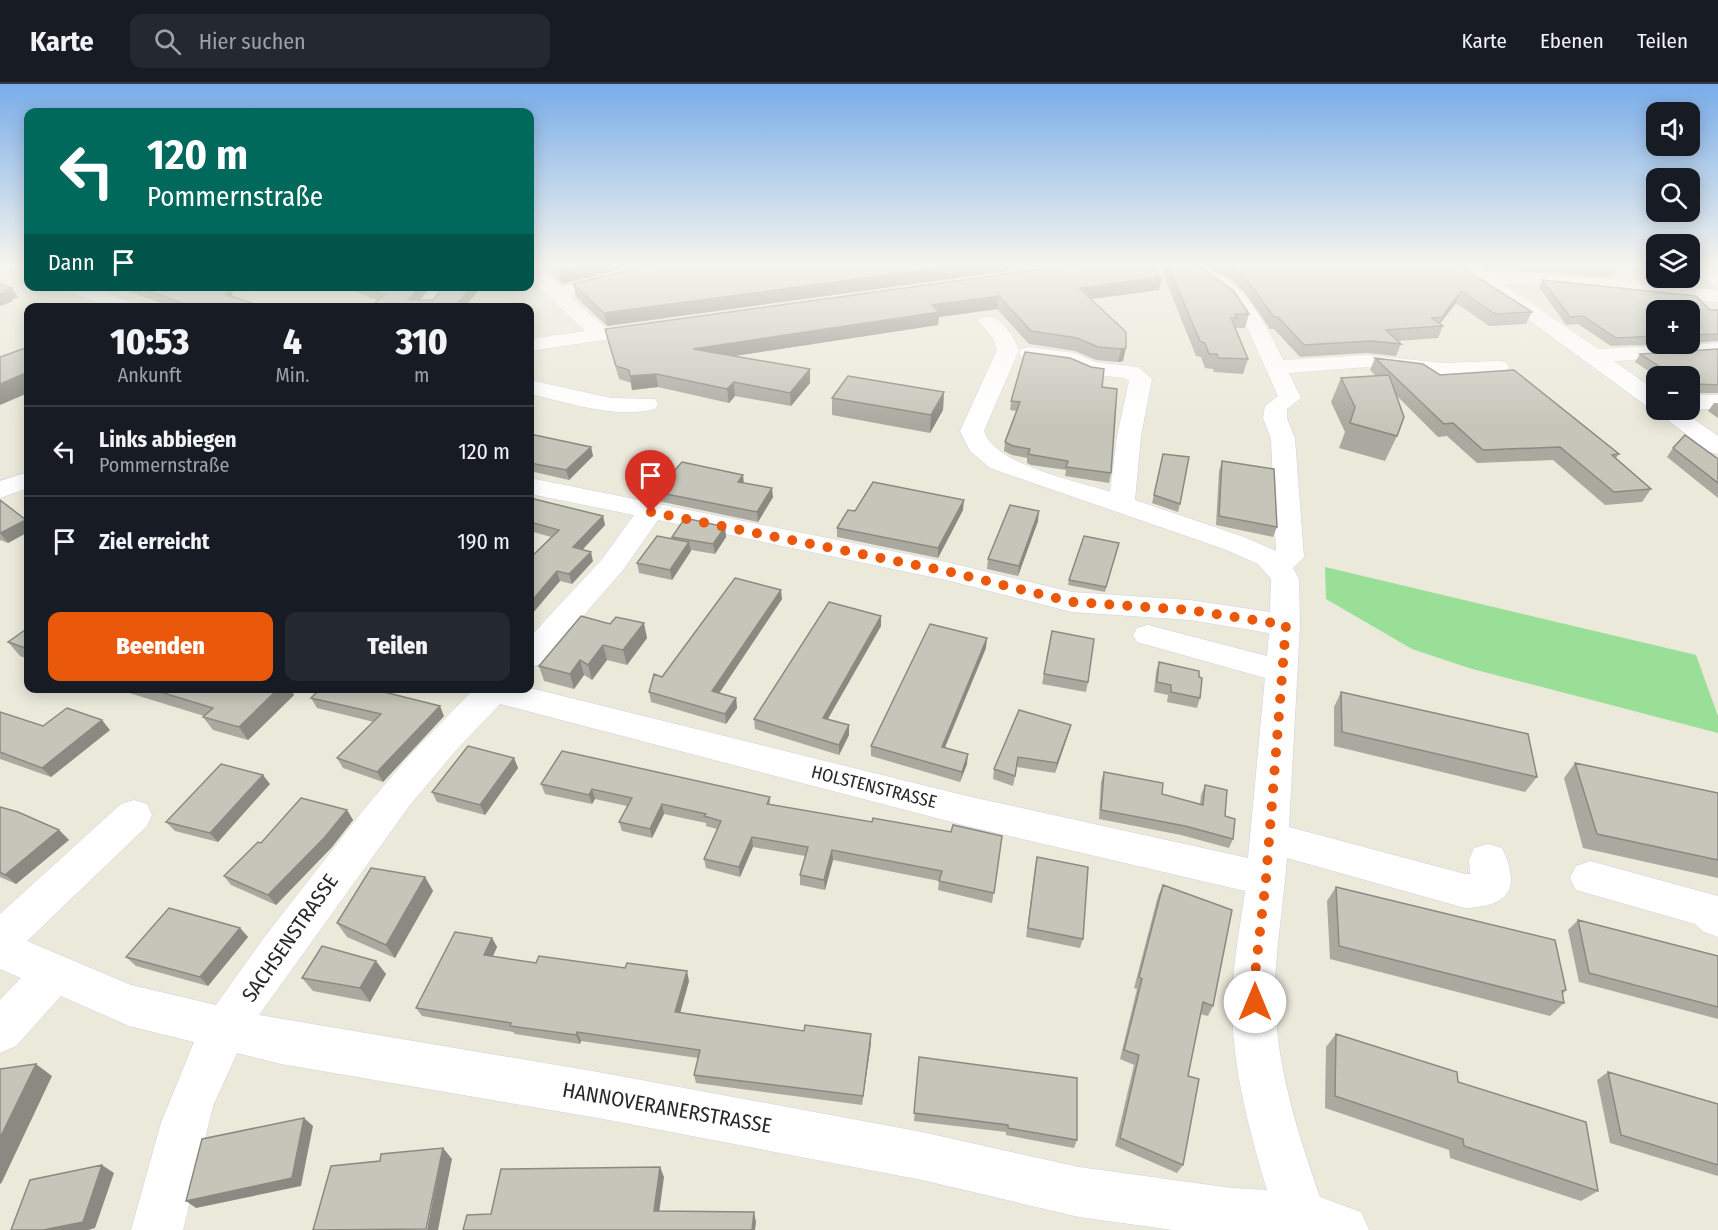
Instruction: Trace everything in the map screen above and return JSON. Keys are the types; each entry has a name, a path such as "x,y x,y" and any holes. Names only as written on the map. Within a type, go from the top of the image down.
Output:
{"street":[{"path":"582,317 602,335"},
{"path":"1251,317 1290,398 1276,406 1275,418 1283,439 1290,543 1290,557 1278,566"},
{"path":"1540,317 1646,394"},
{"path":"988,321 1003,336 1008,350 972,431 975,444 999,463 1234,543 1268,558 1278,566 1285,579 1286,625 1266,879 1254,983 1258,1057 1270,1120 1316,1226"},
{"path":"534,344 674,325"},
{"path":"1008,350 1075,359 1090,368 1130,372 1141,380 1129,436 1121,506"},
{"path":"1595,356 1718,350"},
{"path":"1640,354 1658,366"},
{"path":"1276,367 1367,361 1444,370 1498,367"},
{"path":"534,388 611,405 647,404"},
{"path":"1681,420 1718,447"},
{"path":"0,490 24,481"},
{"path":"534,487 946,571 1072,602 1190,610 1286,625"},
{"path":"534,652 613,564 651,512"},
{"path":"1148,635 1282,671"},
{"name":"SACHSENSTRASSE","path":"157,1230 196,1090 227,1029 270,962 376,819 487,693"},
{"name":"HOLSTENSTRASSE","path":"502,693 967,811 1266,879"},
{"path":"0,940 134,815"},
{"path":"1269,837 1471,891 1486,890 1491,885 1488,860"},
{"path":"1590,878 1707,910 1718,919"},
{"name":"HANNOVERANERSTRASSE","path":"0,949 129,1005 281,1042 598,1095 910,1154 1079,1192 1316,1226"},
{"path":"0,1031 55,973"}],"green space":[{"path":"1325,567 1696,655 1718,716 1718,733 1469,668 1412,649 1326,599"}],"building":[{"path":"689,317 903,317 693,349 810,369 790,393 734,382 727,389 656,374 630,376 629,370 616,366 605,329"},
{"path":"1019,317 1110,317 1126,332 1126,348 1098,347 1077,338 1031,331"},
{"path":"1190,317 1237,317 1231,318 1248,359 1218,358 1217,354 1209,354 1205,343 1200,341"},
{"path":"1278,317 1437,317 1432,318 1443,326 1386,330 1401,344 1372,341 1304,345"},
{"path":"1585,317 1646,317 1646,336 1616,338"},
{"path":"1700,317 1718,317 1718,334 1700,335"},
{"path":"24,348 24,374 0,384 0,357"},
{"path":"1718,349 1718,385 1700,384 1700,366 1659,366 1640,354 1700,354 1700,350"},
{"path":"1025,352 1070,358 1091,367 1104,369 1102,387 1117,389 1111,473 1066,467 1068,461 1028,454 1030,449 1005,442 1020,402 1011,401"},
{"path":"1375,358 1423,364 1440,375 1514,370 1619,454 1612,455 1651,489 1614,492 1560,447 1483,450 1453,423 1444,424"},
{"path":"1389,375 1404,417 1397,436 1350,423 1355,407 1341,378"},
{"path":"848,376 944,392 931,415 832,398"},
{"path":"534,435 591,447 566,470 534,464"},
{"path":"1685,435 1718,459 1718,483 1673,448"},
{"path":"1163,454 1189,457 1180,504 1154,495"},
{"path":"1222,461 1274,469 1277,527 1219,516"},
{"path":"682,462 743,475 738,482 772,488 757,512 656,492"},
{"path":"873,482 964,500 938,548 837,528 848,510 855,511"},
{"path":"534,499 603,516 573,547 591,552 569,574 557,571 534,598 534,554 559,530 534,523"},
{"path":"0,500 24,518 24,521 0,533"},
{"path":"1010,505 1039,511 1019,566 988,559"},
{"path":"685,518 725,527 713,544 672,537"},
{"path":"657,536 689,542 670,570 637,563"},
{"path":"1084,536 1119,543 1106,587 1069,580"},
{"path":"735,578 781,590 712,691 736,698 725,714 649,692 654,674 662,677"},
{"path":"829,602 881,616 823,718 849,725 839,745 754,719"},
{"path":"581,616 610,624 616,617 644,623 623,650 603,645 588,665 580,660 570,674 539,666"},
{"path":"930,624 987,638 942,747 968,754 962,772 871,746"},
{"path":"24,631 24,648 8,642"},
{"path":"1052,631 1094,639 1088,682 1044,674"},
{"path":"1159,662 1199,671 1199,677 1202,678 1200,698 1171,692 1171,685 1157,682"},
{"path":"1341,692 1528,734 1537,777 1342,732"},
{"path":"164,693 274,693 239,727 203,717 213,708"},
{"path":"316,693 388,693 440,706 377,772 337,758 381,714 311,698"},
{"path":"67,708 102,720 42,768 0,752 0,712 43,726"},
{"path":"1019,710 1071,725 1057,763 1018,757 1015,776 994,769"},
{"path":"468,746 514,758 480,805 432,792"},
{"path":"562,751 770,797 767,804 872,822 873,818 951,832 953,825 1002,836 994,893 939,881 942,871 832,850 824,880 800,875 808,847 752,837 739,867 704,859 721,821 704,816 706,814 662,804 650,829 619,822 632,798 592,789 589,795 541,784"},
{"path":"1575,763 1718,793 1718,860 1597,834"},
{"path":"221,764 263,775 210,833 166,822"},
{"path":"1104,772 1163,783 1162,794 1203,805 1205,785 1227,790 1225,816 1235,819 1233,839 1185,826 1101,810"},
{"path":"301,798 347,810 325,837 268,895 224,876 258,842 261,843"},
{"path":"0,807 18,812 59,830 5,875 0,872"},
{"path":"1037,857 1088,867 1083,939 1028,928"},
{"path":"371,868 425,877 386,945 337,923"},
{"path":"1163,885 1232,910 1213,1006 1203,1002 1188,1076 1199,1079 1183,1165 1120,1138 1139,1055 1124,1050 1142,979 1139,977"},
{"path":"1336,887 1555,940 1566,990 1562,991 1564,1003 1339,946"},
{"path":"169,908 240,928 200,977 126,957"},
{"path":"1578,920 1718,956 1718,1007 1589,973"},
{"path":"455,932 492,938 484,955 536,963 539,956 625,968 627,963 687,971 675,1012 804,1031 805,1025 871,1034 863,1096 694,1075 700,1050 577,1032 576,1035 510,1026 511,1023 416,1008"},
{"path":"322,946 376,961 360,988 302,978"},
{"path":"1336,1034 1457,1072 1458,1082 1586,1122 1598,1191 1464,1146 1463,1139 1335,1096"},
{"path":"919,1057 1077,1078 1077,1140 1008,1128 1008,1125 914,1113"},
{"path":"36,1064 0,1138 0,1069"},
{"path":"1608,1072 1718,1104 1718,1165 1621,1135"},
{"path":"304,1118 292,1178 186,1201 202,1139"},
{"path":"443,1148 426,1229 313,1230 331,1166 380,1161 381,1154"},
{"path":"102,1165 83,1222 43,1230 11,1230 30,1180"},
{"path":"660,1167 654,1211 754,1212 752,1230 463,1230 467,1215 491,1214 501,1169"}],"route":[{"path":"651,512 946,571 1072,602 1190,610 1286,625 1266,879 1254,983 1255,1002"}]}
